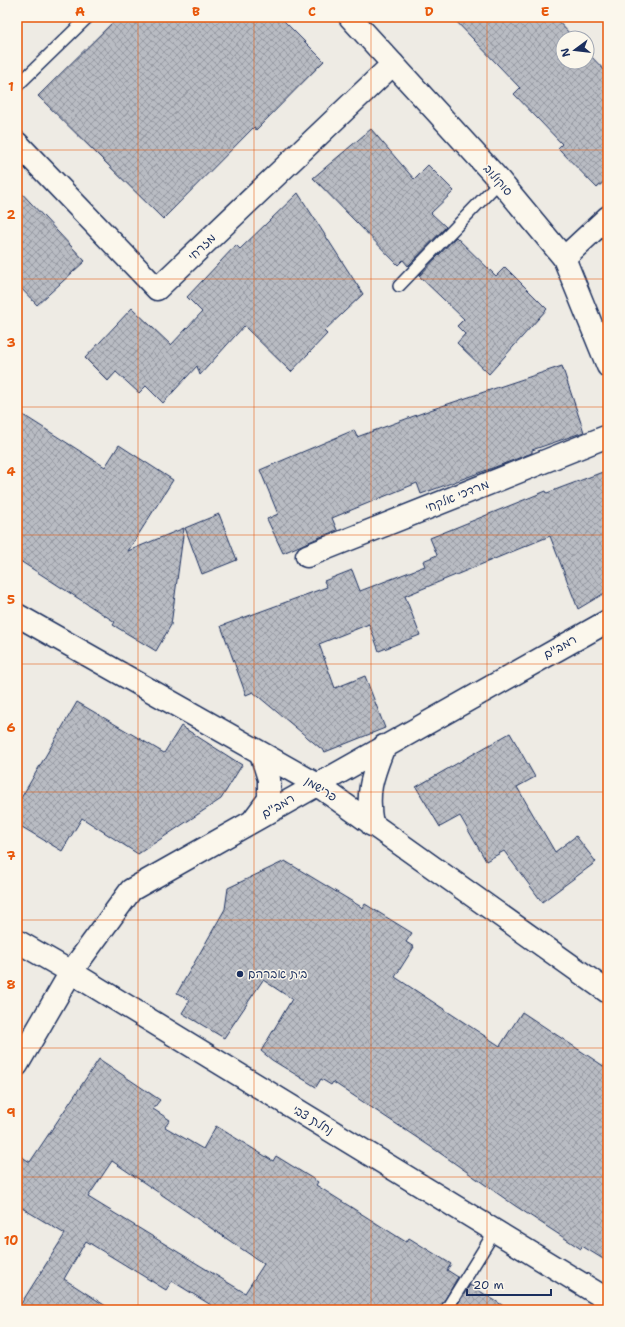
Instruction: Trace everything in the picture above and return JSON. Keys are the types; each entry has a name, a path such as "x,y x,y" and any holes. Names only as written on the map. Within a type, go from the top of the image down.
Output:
{"street":[{"name":"סוקולוב","path":"358,20 393,64 500,181 564,258 608,366"},
{"name":"מזרחי","path":"17,143 157,289 393,64"},
{"path":"564,258 608,217"},
{"name":"מרדכי אלקחי","path":"307,556 608,436"},
{"name":"פרישמן","path":"17,615 316,784 608,992"},
{"name":"רמב\"ם","path":"17,1065 71,972 131,890 316,784 608,621"},
{"path":"372,825 368,804 371,779 384,746"},
{"path":"254,820 269,800 269,779 261,754"},
{"name":"נחלת צבי","path":"17,942 71,972 608,1300"}],"lane":[{"path":"17,86 88,17"},
{"path":"399,286 500,181"},
{"path":"446,1310 495,1231"}],"building":[{"path":"118,17 280,17 324,61 256,130 254,127 163,219 38,96"},
{"path":"452,17 554,17 566,30 555,30 555,70 595,70 595,60 608,74 608,178 597,188 558,148 562,144 514,94 520,88"},
{"path":"371,129 414,179 428,165 454,191 431,213 446,227 408,266 403,260 398,265 313,178"},
{"path":"17,188 85,261 37,305 17,284"},
{"path":"298,193 363,294 324,331 327,334 291,372 244,326 200,375 197,366 163,403 146,386 139,393 116,372 108,381 85,358 132,308 171,345 202,312 187,297 236,245 240,249"},
{"path":"456,237 496,276 505,267 547,309 489,374 457,343 465,334 457,326 464,319 419,276"},
{"path":"562,366 584,432 532,450 532,453 421,494 417,483 332,518 337,530 283,553 267,519 278,514 260,470 354,430 357,437 433,409"},
{"path":"17,411 105,467 119,445 173,480 128,551 184,528 171,625 156,651 113,625 115,622 17,559"},
{"path":"608,470 608,591 578,609 550,536 405,596 420,635 379,651 369,624 319,644 335,688 365,676 385,728 325,752 253,692 246,695 221,626 327,587 324,581 352,570 360,591 425,566 423,561 437,555 430,538 546,491 547,493"},
{"path":"219,514 237,560 202,574 185,528"},
{"path":"77,702 164,753 181,726 242,765 221,799 138,854 82,818 62,851 17,824 17,805"},
{"path":"510,733 535,777 517,787 555,852 576,836 596,862 542,902 504,851 486,861 460,816 440,827 416,787"},
{"path":"285,861 363,908 365,904 412,933 406,942 414,947 395,977 500,1046 522,1012 608,1069 608,1262 582,1246 581,1249 333,1082 331,1085 321,1079 316,1087 272,1060 261,1051 292,999 263,980 224,1038 182,1013 190,1000 177,993 225,909 228,888"},
{"path":"99,1059 160,1100 153,1109 170,1120 165,1127 203,1149 216,1126 273,1161 276,1156 318,1182 316,1185 406,1242 409,1238 451,1264 447,1270 458,1277 439,1310 219,1310 172,1281 166,1290 86,1241 64,1279 112,1310 17,1310 65,1234 17,1205 17,1154 30,1162","holes":["112,1161 264,1264 245,1293 88,1197"]},
{"path":"470,1285 510,1310 454,1310"}],"place":[{"name":"בית אברהם","path":"240,974"}]}
